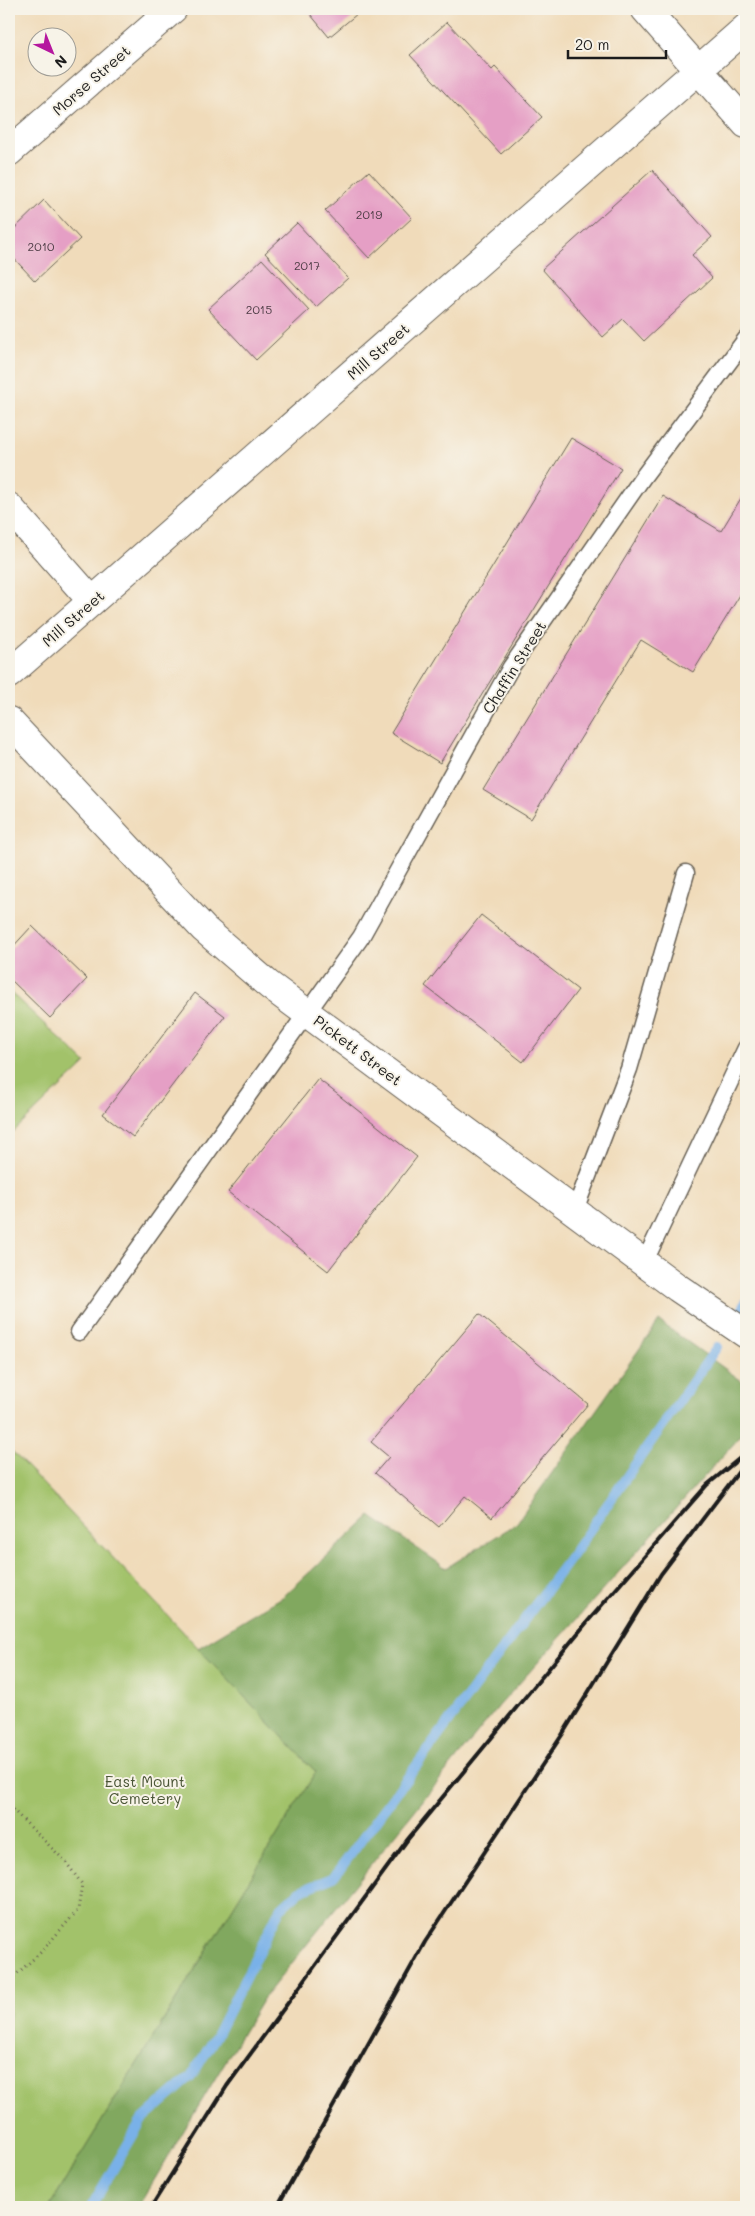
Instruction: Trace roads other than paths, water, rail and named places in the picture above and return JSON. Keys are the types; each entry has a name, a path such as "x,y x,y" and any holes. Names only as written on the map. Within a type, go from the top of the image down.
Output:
{"street":[{"name":"Morse Street","path":"9,152 173,9"},
{"path":"645,9 746,124"},
{"name":"Mill Street","path":"9,674 746,28"},
{"path":"9,507 92,601"},
{"name":"Pickett Street","path":"9,720 204,929 269,985 644,1263 746,1334"}],"lane":[{"name":"Chaffin Street","path":"78,1332 361,937 511,667 643,477 746,339"},
{"path":"574,1210 629,1070 686,873"},
{"path":"644,1263 746,1048"}],"waterway":[{"path":"741,1310 746,1302"},
{"path":"91,2207 142,2120 191,2077 216,2036 280,1909 300,1891 334,1877 573,1554 717,1347"}],"railway":[{"path":"151,2207 227,2086 408,1839 588,1621 707,1485 746,1453"},
{"path":"277,2207 425,1942 562,1735 661,1574 746,1462"}],"park label":[{"name":"East Mount Cemetery","path":"145,1790"}]}
